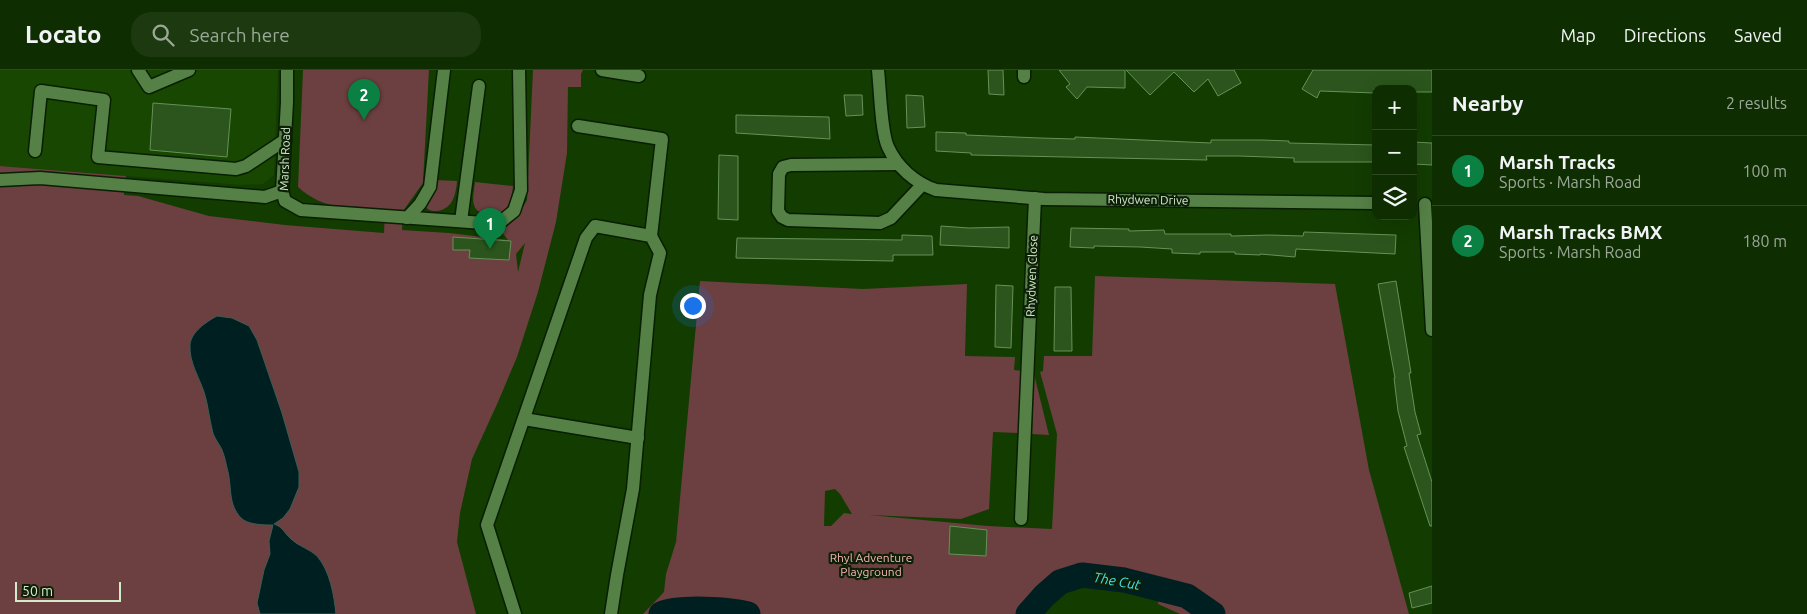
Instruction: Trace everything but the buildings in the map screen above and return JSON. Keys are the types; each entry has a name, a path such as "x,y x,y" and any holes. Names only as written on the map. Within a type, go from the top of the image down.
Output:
{"street":[{"path":"138,70 149,87 189,70"},
{"name":"Marsh Road","path":"287,70 282,191 285,201 301,210 498,224 514,211 521,190 519,70"},
{"path":"407,218 420,204 430,186 444,70"},
{"path":"602,70 639,76"},
{"name":"Rhydwen Drive","path":"878,70 887,146 898,164 922,185 936,190 1035,198 1372,203"},
{"path":"461,221 478,86"},
{"path":"35,151 41,91 104,100 98,157 236,169 246,166 285,140"},
{"path":"578,126 662,139 651,236 660,253 650,295 633,490 617,575 612,614"},
{"path":"898,164 791,165 783,167 778,174 778,211 782,217 788,220 880,224 891,218 922,185"},
{"path":"0,180 40,178 120,186 265,196 282,191"},
{"name":"Rhydwen Close","path":"1021,519 1030,353 1035,198"},
{"path":"1423,204 1432,330"},
{"path":"515,614 487,525 586,238 594,226 651,236"},
{"path":"524,418 638,438"}],"shaded area":[{"path":"0,70 278,70 274,175 263,184 241,185 0,166"}],"green space":[{"path":"303,70 429,70 423,183 403,211 402,230 508,240 501,231 517,218 527,200 533,70 583,70 581,74 581,87 568,87 567,153 556,222 538,292 517,357 472,459 460,513 457,542 476,614 0,614 0,166 126,176 124,195 138,196 209,216 285,225 384,233 385,211 339,207 328,204 308,195 298,187","holes":["525,243 518,272 516,254"]},
{"path":"435,180 457,181 452,201 446,208 436,211 429,210 425,206"},
{"path":"475,182 513,186 510,201 504,211 493,215 478,211 473,201"},
{"name":"Rhyl Adventure Playground","path":"1095,276 1335,284 1369,470 1409,614 1180,614 1158,604 1161,584 1126,573 1093,569 1069,574 1048,586 1030,603 1024,614 757,614 744,607 674,604 654,614 643,614 664,592 666,574 676,542 700,281 863,289 967,284 965,356 1015,357 1014,370 1024,371 1019,433 993,432 989,509 961,519 869,515 988,526 1052,529 1057,434 1040,372 1043,371 1044,356 1092,356","holes":["835,489 852,514 844,513 831,526 824,526 825,491"]},
{"path":"1034,374 1049,435 1032,434"}],"water":[{"path":"217,316 232,318 249,326 257,340 282,413 299,472 299,487 290,509 283,518 274,524 294,541 317,556 331,584 336,614 260,614 257,603 264,570 270,554 269,541 273,525 248,522 241,518 234,507 225,458 213,432 202,386 190,351 191,340 196,332 204,324"}],"waterway":[{"name":"The Cut","path":"1028,614 1060,582 1082,575 1124,580 1187,596 1213,614"},
{"name":"The Cut","path":"661,614 669,611 704,609 748,614"}],"place":[{"name":"Marsh Tracks BMX","path":"364,120"},
{"name":"Marsh Tracks","path":"490,249"}]}
